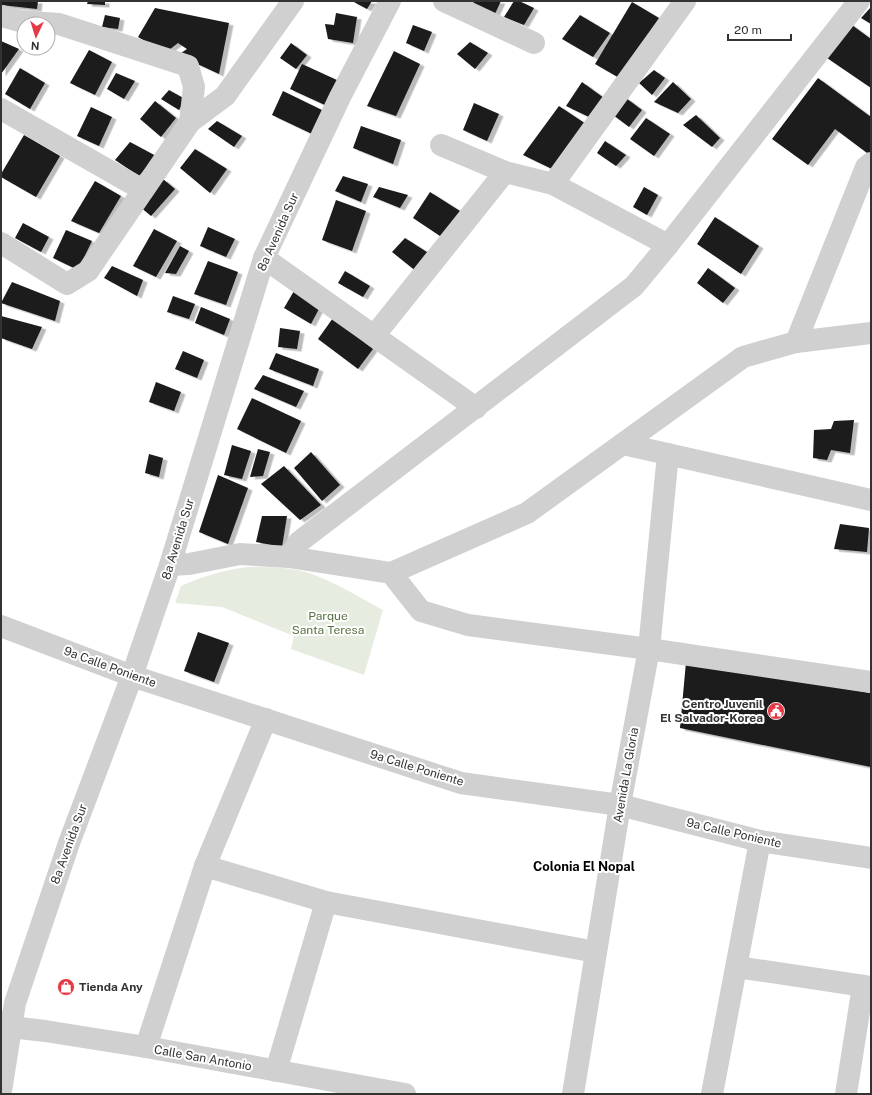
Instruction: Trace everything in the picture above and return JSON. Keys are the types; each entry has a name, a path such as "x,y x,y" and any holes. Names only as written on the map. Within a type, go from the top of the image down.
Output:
{"street":[{"path":"1,243 67,284 88,271 190,122 225,96 292,1"},
{"name":"8a Avenida Sur","path":"1,1091 6,1025 16,1003 69,843 132,676 170,565 264,258 340,97 390,1"},
{"path":"444,1 534,43"},
{"path":"553,184 685,1"},
{"path":"289,557 298,542 476,408 634,286 668,245 859,1"},
{"path":"1,16 20,21 59,24 188,66 194,87 190,122"},
{"path":"1,108 143,190"},
{"path":"441,145 505,172 553,184 668,245"},
{"path":"796,342 866,167 871,163"},
{"path":"374,336 505,172"},
{"path":"264,258 476,408"},
{"path":"170,565 189,564 240,554 289,557 391,573 527,513 743,357 796,342 871,333"},
{"path":"623,444 871,500"},
{"name":"Avenida La Gloria","path":"573,1094 620,805 649,649 668,454"},
{"path":"391,573 421,611 468,625 649,649 871,682"},
{"name":"9a Calle Poniente","path":"1,626 132,676 461,784 620,805 760,841 871,858"},
{"path":"146,1047 205,866 266,719"},
{"path":"712,1094 760,841"},
{"path":"205,866 326,902 596,952"},
{"path":"276,1071 326,902"},
{"path":"737,967 867,987 846,1094"},
{"name":"Calle San Antonio","path":"6,1025 146,1047 405,1094"}],"green space":[{"name":"Parque Santa Teresa","path":"248,567 287,568 309,573 338,585 383,610 364,675 291,649 294,636 222,607 175,603 181,586 214,574"}],"building":[{"path":"1,1 38,1 37,9 1,5"},
{"path":"88,1 105,1 105,5 87,4"},
{"path":"352,1 372,1 367,9"},
{"path":"474,1 501,1 493,18 471,7"},
{"path":"514,1 519,1 534,8 524,25 504,17"},
{"path":"632,2 659,18 621,79 595,64"},
{"path":"871,7 871,24 861,18"},
{"path":"155,8 229,23 219,74 178,55 187,49 178,43 165,53 138,37"},
{"path":"336,13 357,17 353,43 328,39 325,24 334,25"},
{"path":"105,15 120,18 118,29 102,27"},
{"path":"580,15 610,33 593,57 562,39"},
{"path":"845,20 871,39 871,88 827,58"},
{"path":"413,25 432,32 424,51 406,43"},
{"path":"1,41 16,48 16,53 1,74"},
{"path":"470,42 488,53 475,69 457,54"},
{"path":"291,43 307,55 296,69 280,58"},
{"path":"89,50 112,62 95,95 70,83"},
{"path":"394,51 420,64 396,116 367,106"},
{"path":"302,64 339,81 327,106 290,89"},
{"path":"20,68 45,83 30,109 5,94"},
{"path":"654,70 665,78 652,95 639,83"},
{"path":"116,73 135,81 124,99 107,89"},
{"path":"818,78 871,117 871,156 835,129 808,165 772,139"},
{"path":"582,82 604,98 591,118 566,106"},
{"path":"673,82 691,99 678,113 654,102"},
{"path":"169,90 185,99 179,110 161,99"},
{"path":"283,91 324,111 312,134 272,115"},
{"path":"626,98 642,110 629,127 613,115"},
{"path":"155,101 176,118 161,137 140,119"},
{"path":"474,103 499,114 487,141 463,130"},
{"path":"559,106 589,126 554,170 523,155"},
{"path":"91,107 112,117 99,146 77,136"},
{"path":"696,115 720,138 712,147 683,125"},
{"path":"646,118 670,134 654,156 630,139"},
{"path":"217,121 242,136 234,147 208,129"},
{"path":"361,126 401,140 393,164 353,148"},
{"path":"24,135 60,156 36,197 1,177 1,174"},
{"path":"605,141 626,155 616,166 597,153"},
{"path":"130,142 156,156 139,176 115,160"},
{"path":"195,149 227,169 210,193 180,168"},
{"path":"343,176 368,184 361,202 335,191"},
{"path":"163,179 175,189 151,216 139,206"},
{"path":"95,181 121,196 99,233 71,221"},
{"path":"379,187 408,195 400,208 373,197"},
{"path":"644,187 658,195 647,215 633,207"},
{"path":"430,192 460,211 443,238 413,218"},
{"path":"336,200 366,211 352,251 322,240"},
{"path":"715,217 759,246 741,274 697,244"},
{"path":"23,223 49,237 41,252 15,238"},
{"path":"208,227 235,239 226,257 200,246"},
{"path":"154,229 177,241 156,277 133,266"},
{"path":"66,230 92,241 78,270 53,258"},
{"path":"405,238 430,254 417,272 392,252"},
{"path":"180,246 189,251 176,274 165,273"},
{"path":"208,261 238,272 226,305 194,294"},
{"path":"112,266 143,280 137,296 104,278"},
{"path":"708,268 735,288 723,303 697,283"},
{"path":"345,271 370,286 363,297 338,283"},
{"path":"12,282 60,301 55,321 1,303"},
{"path":"294,291 320,307 311,324 284,308"},
{"path":"173,296 195,304 189,319 167,312"},
{"path":"201,307 230,319 224,335 195,323"},
{"path":"1,316 42,327 32,349 1,338"},
{"path":"333,318 373,349 358,369 318,339"},
{"path":"280,328 300,331 297,349 278,347"},
{"path":"183,351 204,360 197,378 175,369"},
{"path":"276,353 319,369 313,386 269,369"},
{"path":"263,375 304,391 296,407 254,389"},
{"path":"156,382 181,392 174,411 149,402"},
{"path":"252,398 301,421 286,453 237,429"},
{"path":"854,420 850,453 831,450 827,460 813,458 814,430 831,429 834,421"},
{"path":"232,445 251,451 242,479 224,475"},
{"path":"258,449 270,452 263,476 250,477"},
{"path":"311,452 340,485 322,501 294,468"},
{"path":"149,454 163,458 159,477 145,473"},
{"path":"284,466 321,505 300,520 261,484"},
{"path":"218,475 248,488 228,544 199,532"},
{"path":"262,516 287,516 282,547 256,542"},
{"path":"840,524 869,528 867,552 834,549"},
{"path":"198,632 229,643 214,682 184,671"},
{"name":"Centro Juvenil El Salvador-Korea","path":"686,662 871,693 871,767 680,728"}],"place":[{"name":"Centro Juvenil El Salvador-Korea","path":"776,711"},
{"name":"Tienda Any","path":"66,987"}],"district":[{"name":"Colonia El Nopal","path":"584,866"}]}
